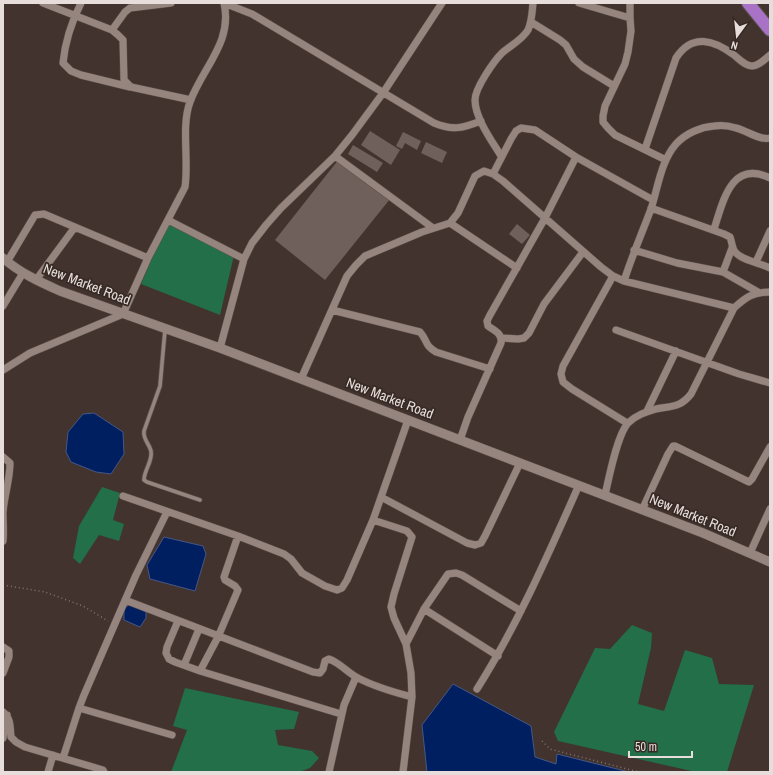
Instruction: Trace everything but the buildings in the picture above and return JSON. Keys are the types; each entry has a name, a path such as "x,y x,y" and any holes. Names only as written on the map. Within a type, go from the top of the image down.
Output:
{"highway":[{"path":"748,3 768,23"}],"street":[{"path":"43,3 112,30 118,35 123,40 124,80 131,87"},
{"path":"81,3 75,15 64,51 63,63 71,71 81,75 191,100"},
{"path":"112,30 125,12 130,8 171,3"},
{"path":"224,3 252,14 442,127 454,129 466,127 481,121"},
{"path":"3,370 30,353 123,314 148,258 185,187 187,174 186,123 188,109 223,36 226,15 224,3"},
{"path":"220,348 244,259 252,243 266,225 335,156 383,93 442,3"},
{"path":"501,156 481,121 475,100 481,82 502,53 516,43 527,32 532,22 533,3"},
{"path":"580,3 630,18"},
{"path":"630,3 631,31 628,52 605,106 603,122 615,135 666,160"},
{"path":"532,22 566,45 574,59 583,67 614,86"},
{"path":"645,149 676,58 682,49 696,42 715,44 751,66 758,65 770,55"},
{"path":"624,281 634,250 651,208 666,160 677,142 688,134 702,128 717,126 736,128 753,134 761,139 770,138"},
{"path":"493,174 501,156 516,131 521,128 535,130 576,157 653,200"},
{"path":"335,156 433,228"},
{"path":"460,440 468,417 501,343 502,338 499,333 488,326 487,320 545,218 576,157"},
{"path":"301,379 347,276 356,265 366,256 415,234 450,223 458,213 475,176 484,171 493,174 503,181 583,252 613,276 624,281 734,308"},
{"path":"714,229 728,189 735,180 746,174 762,175 770,178"},
{"path":"651,208 714,229 730,237 732,248 736,253 742,257 770,268"},
{"path":"5,260 35,215 44,214 148,258"},
{"path":"168,220 244,259"},
{"path":"450,223 517,268"},
{"path":"36,280 75,227"},
{"path":"756,262 770,231"},
{"path":"723,272 732,248"},
{"path":"634,250 677,263 723,272 758,292"},
{"path":"502,338 524,338 529,333 544,304 583,252"},
{"name":"New Market Road","path":"5,260 23,273 60,291 220,348 579,485 770,562"},
{"path":"3,306 23,273"},
{"path":"613,276 563,366 561,374 563,382 572,389 627,423"},
{"path":"605,495 617,446 627,423 636,416 648,411 676,406 684,402 691,394 734,308 744,299 758,292 770,292"},
{"path":"332,310 420,332 424,337 428,348 436,352 490,369"},
{"path":"616,330 707,363 770,383"},
{"path":"648,411 676,351"},
{"path":"123,496 238,536 284,554 291,559 302,573 325,586 337,590 342,588 347,580 373,520 408,420"},
{"path":"642,510 673,446 749,482 770,447"},
{"path":"3,457 10,464 3,520 3,541"},
{"path":"381,497 467,543 475,545 481,543 485,536 520,463"},
{"path":"477,689 498,656 536,582 579,485"},
{"path":"750,553 770,509"},
{"path":"63,758 78,708 125,600 167,512"},
{"path":"373,520 407,531 412,537 391,607 394,618 406,644 411,673 412,697 403,772"},
{"path":"200,671 218,637 238,590 235,586 228,583 224,577 238,536"},
{"path":"406,644 424,608 448,574 456,573 462,575 521,611"},
{"path":"125,600 218,637 313,672 320,673 323,669 325,661 329,659 335,661 356,677 386,690 412,697"},
{"path":"424,608 498,656"},
{"path":"178,621 167,647 166,653 170,659 200,671 341,714"},
{"path":"184,665 199,629"},
{"path":"3,648 9,651 10,657 3,673"},
{"path":"329,772 341,714 356,677"},
{"path":"78,708 172,735"},
{"path":"5,713 10,721 11,737 16,742 25,747 106,771"},
{"path":"3,738 5,713"},
{"path":"48,772 53,755"}],"lane":[{"path":"165,329 160,386 143,436 151,452 151,457 144,480 200,500"}],"path":[{"path":"3,585 45,592 83,606 114,625"},
{"path":"542,741 550,749 639,772"}],"green space":[{"path":"167,223 235,251 220,315 141,284"},
{"path":"102,487 120,493 113,520 124,524 119,541 99,535 80,564 73,558 79,526"},
{"path":"632,625 652,633 651,648 638,704 664,711 685,650 712,658 719,684 754,685 727,772 696,772 558,741 554,732 595,648 610,649"},
{"path":"185,688 299,712 294,729 275,730 278,745 312,751 319,758 310,768 301,772 171,772 187,730 173,726"}],"shaded area":[{"path":"94,413 123,432 124,454 111,474 96,472 71,462 66,452 68,432 83,414"},
{"path":"164,537 203,546 206,554 195,591 150,579 147,565"},
{"path":"133,603 146,612 146,618 140,627 124,620 124,608"},
{"path":"453,684 531,726 535,757 556,764 557,754 629,772 427,772 422,725"}]}
